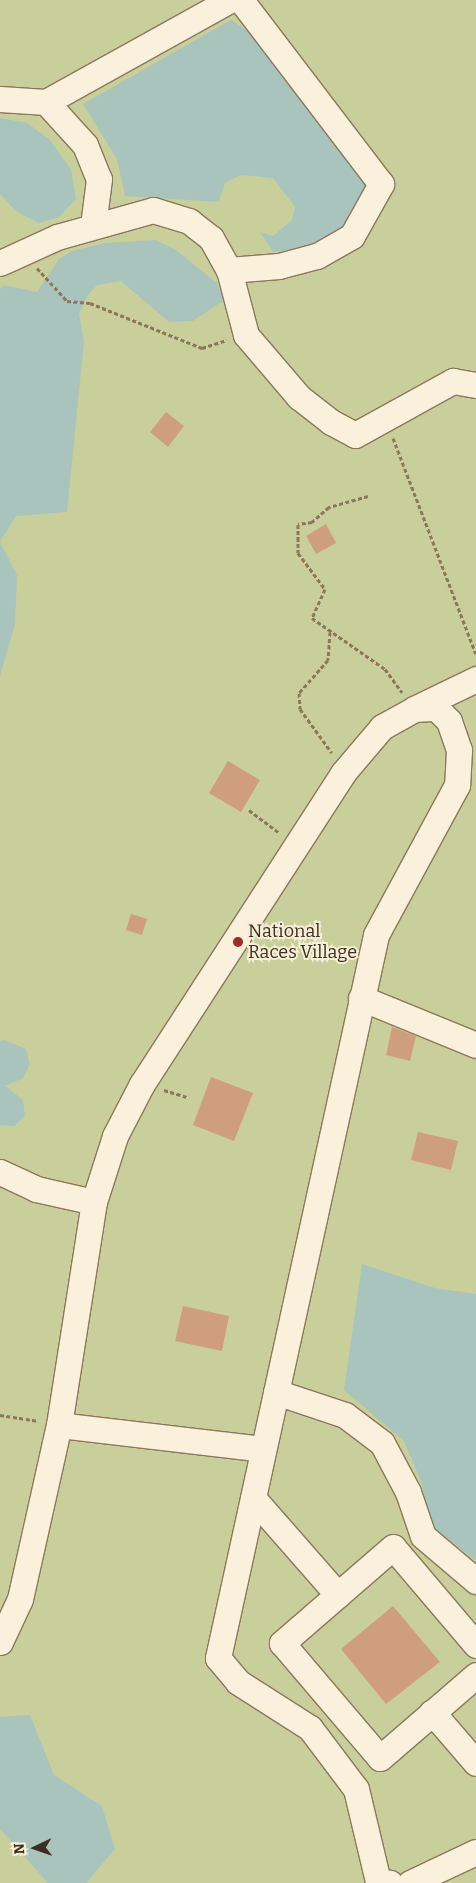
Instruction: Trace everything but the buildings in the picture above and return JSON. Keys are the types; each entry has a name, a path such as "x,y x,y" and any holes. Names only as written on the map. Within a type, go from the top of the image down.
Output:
{"lane":[{"path":"0,99 46,102 230,0"},
{"path":"229,270 279,266 317,256 352,236 382,184 241,0"},
{"path":"46,102 86,145 99,178 92,226"},
{"path":"0,263 92,226 153,210 189,221 211,238 229,270 246,335 299,398 331,422 355,435 384,415 453,381 476,385"},
{"path":"0,1642 20,1599 59,1425 94,1202 115,1136 142,1084 343,773 382,727 476,679"},
{"path":"390,1883 378,1881 356,1789 310,1728 238,1682 218,1658 376,935 457,785 459,750 449,720 436,708 414,709"},
{"path":"361,998 476,1045"},
{"path":"0,1172 36,1189 94,1202"},
{"path":"276,1392 345,1415 382,1443 408,1492 423,1536 476,1581"},
{"path":"59,1425 263,1449"},
{"path":"253,1498 338,1595"},
{"path":"476,1645 393,1548 282,1643 380,1758 476,1675"},
{"path":"432,1712 476,1763"},
{"path":"410,1883 476,1852"}],"path":[{"path":"42,275 67,301 90,303 202,348 246,335"},
{"path":"384,415 476,654"},
{"path":"368,496 329,507 312,522 298,524 298,552 326,589 312,618 386,669 414,709"},
{"path":"330,632 328,660 299,693 300,709 324,738 343,773"},
{"path":"249,810 295,850"},
{"path":"0,1415 59,1425"}],"green space":[{"name":"National Races Village","path":"0,0 476,0 476,1883 0,1883"}],"water":[{"path":"231,20 251,33 371,183 346,227 306,249 273,252 260,232 273,236 292,220 295,207 273,178 241,175 225,183 219,202 125,196 117,159 83,104"},
{"path":"0,118 27,123 49,139 71,169 76,199 59,217 39,223 17,212 0,194"},
{"path":"155,240 176,250 217,283 224,300 193,321 169,322 121,281 97,285 86,298 79,314 84,341 67,512 16,516 0,542 0,289 4,285 37,292 59,259 72,251 105,243"},
{"path":"0,542 17,575 15,625 0,676"},
{"path":"4,1040 26,1049 30,1064 23,1078 5,1086 23,1100 25,1116 14,1126 0,1125 0,1041"},
{"path":"362,1264 435,1288 476,1294 476,1561 428,1523 422,1484 404,1441 344,1390"},
{"path":"30,1715 54,1775 102,1806 115,1849 86,1883 48,1883 0,1829 0,1717"}],"place":[{"name":"National Races Village","path":"238,942"}]}
